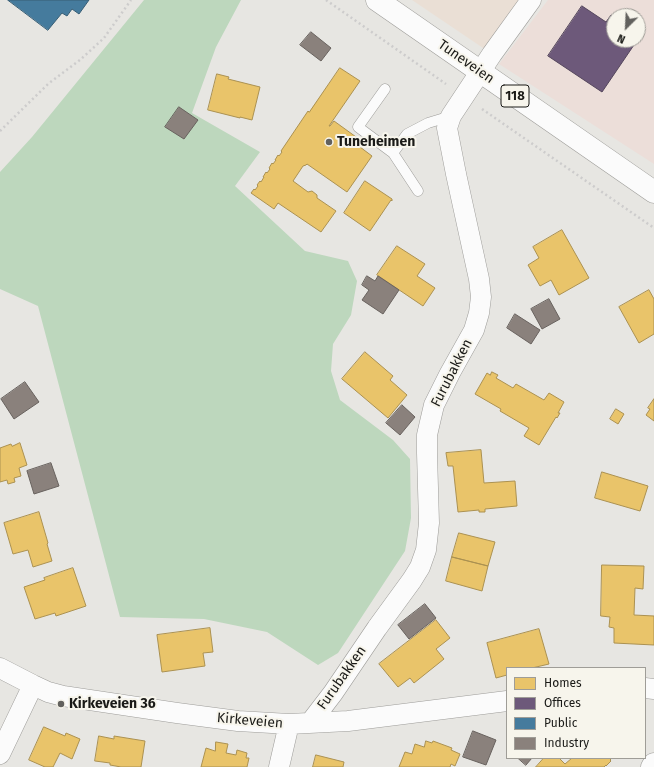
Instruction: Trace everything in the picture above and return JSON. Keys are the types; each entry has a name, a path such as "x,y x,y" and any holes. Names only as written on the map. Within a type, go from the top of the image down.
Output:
{"main road":[{"name":"Tuneveien","path":"377,0 654,192"}],"street":[{"name":"Furubakken","path":"310,723 412,580 420,566 426,550 429,523 427,435 434,405 474,330 479,313 481,297 480,279 447,128 451,116 531,0"},
{"name":"Kirkeveien","path":"0,668 33,686 63,696 238,721 289,724 348,721 506,702"},
{"path":"0,754 33,686"},
{"path":"280,767 289,724"}],"lane":[{"path":"385,89 358,127 393,153 418,191"},
{"path":"393,153 407,134 428,123 451,116"}],"path":[{"path":"0,131 48,84 80,60 104,38 131,0"},
{"path":"326,0 654,228"}],"shaded area":[{"path":"412,0 531,0 492,54"},
{"path":"548,0 654,0 654,164 499,64"}],"green space":[{"path":"144,0 241,0 216,47 192,113 260,152 235,186 305,251 348,261 357,281 351,315 333,344 331,371 340,400 393,440 410,459 411,518 405,551 338,653 318,665 267,632 204,619 120,617 38,306 0,289 0,172 32,137"}],"building: Homes":[{"path":"340,68 360,81 329,126 334,121 363,142 360,147 372,156 347,192 307,164 303,166 293,181 308,192 312,191 317,195 317,198 336,211 321,232 278,203 274,209 251,193 258,186 257,185 260,181 261,182 266,172 267,173 272,163 273,164 278,155 279,156 282,152 281,151 308,111 309,112"},
{"path":"217,74 229,77 228,79 260,87 252,120 208,110"},
{"path":"365,181 392,199 370,231 344,213"},
{"path":"562,230 589,278 559,295 551,280 540,286 528,265 539,258 533,247"},
{"path":"397,246 425,264 417,276 435,288 423,306 377,275"},
{"path":"649,290 654,299 654,334 639,343 619,307"},
{"path":"365,352 393,376 390,380 407,395 388,418 342,379"},
{"path":"492,372 498,375 496,378 513,388 516,384 544,400 549,393 564,402 558,413 560,413 539,445 524,436 529,428 475,394 487,373 490,375"},
{"path":"654,399 654,421 646,415 650,409 648,408"},
{"path":"616,409 624,414 618,424 610,419"},
{"path":"20,443 27,465 19,468 21,476 14,478 15,482 8,484 7,480 0,482 0,448 11,444 12,446"},
{"path":"481,450 484,483 515,481 517,506 485,509 485,512 479,512 479,510 458,512 453,466 448,466 446,453"},
{"path":"602,472 648,486 640,511 595,498"},
{"path":"39,512 52,561 33,567 28,550 13,554 4,523"},
{"path":"459,533 495,542 488,566 452,557"},
{"path":"452,557 488,566 482,591 446,581"},
{"path":"602,565 644,566 643,589 635,588 634,615 654,616 654,645 614,643 614,628 609,627 610,617 601,616"},
{"path":"73,568 86,606 56,616 55,613 35,619 24,587"},
{"path":"436,620 450,638 436,649 444,659 414,683 410,678 398,687 379,664"},
{"path":"210,628 213,652 203,653 205,666 162,672 157,635"},
{"path":"539,629 549,664 536,667 506,667 506,675 496,678 487,643"},
{"path":"44,727 65,736 66,733 80,739 72,759 60,753 53,767 45,767 29,760"},
{"path":"99,736 114,739 114,736 145,741 141,767 121,767 110,765 110,763 95,761"},
{"path":"426,741 432,743 433,741 452,748 451,750 460,754 455,766 451,764 450,767 399,767 405,752 412,754 415,744 424,747"},
{"path":"216,742 228,744 226,753 236,755 237,750 247,753 246,758 249,758 247,767 201,767 206,748 215,751"},
{"path":"316,755 344,762 343,767 313,767"},
{"path":"543,759 560,759 565,764 571,759 611,759 611,761 604,767 536,767"}],"building: Offices":[{"path":"582,6 606,22 606,48 632,48 602,92 548,56"}],"building: Public":[{"path":"8,0 89,0 79,14 72,9 67,16 62,13 48,30"}],"building: Industry":[{"path":"311,32 331,48 321,61 300,45"},
{"path":"179,107 198,120 184,139 165,127"},
{"path":"367,276 375,281 378,276 399,290 383,314 362,300 369,290 362,285"},
{"path":"549,299 560,319 542,329 531,309"},
{"path":"515,314 540,330 531,344 507,328"},
{"path":"25,382 39,402 14,419 1,399"},
{"path":"402,405 415,417 400,435 386,423"},
{"path":"51,463 59,486 34,494 27,471"},
{"path":"425,604 436,618 409,639 398,625"},
{"path":"473,731 496,740 486,765 463,757"},
{"path":"519,759 531,759 526,765"}],"place":[{"name":"Tuneheimen","path":"329,142"},
{"name":"Kirkeveien 36","path":"61,704"}]}
